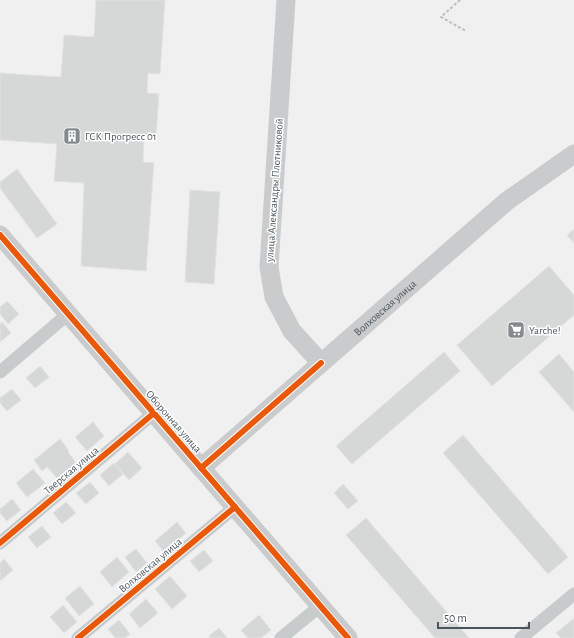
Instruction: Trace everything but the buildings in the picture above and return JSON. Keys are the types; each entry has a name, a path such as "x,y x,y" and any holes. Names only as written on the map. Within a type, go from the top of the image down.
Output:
{"main road":[{"name":"улица Александры Плотниковой","path":"286,0 269,267 274,298 292,331 321,364"},
{"name":"Волховская улица","path":"201,468 507,201 574,154"},
{"name":"Оборонная улица","path":"0,235 348,638"}],"street":[{"path":"0,372 68,314"},
{"name":"Тверская улица","path":"0,543 154,413"},
{"name":"Волховская улица","path":"78,638 235,507"},
{"path":"521,638 574,594"},
{"path":"281,638 320,606"}],"path":[{"path":"460,0 441,17 466,32"}],"cycle path":[{"path":"0,235 348,638"},
{"path":"201,468 321,363"},
{"path":"0,543 154,413"},
{"path":"78,638 235,507"}],"place":[{"name":"ГСК Прогресс 01","path":"72,136"},
{"name":"Yarche!","path":"516,330"}]}
